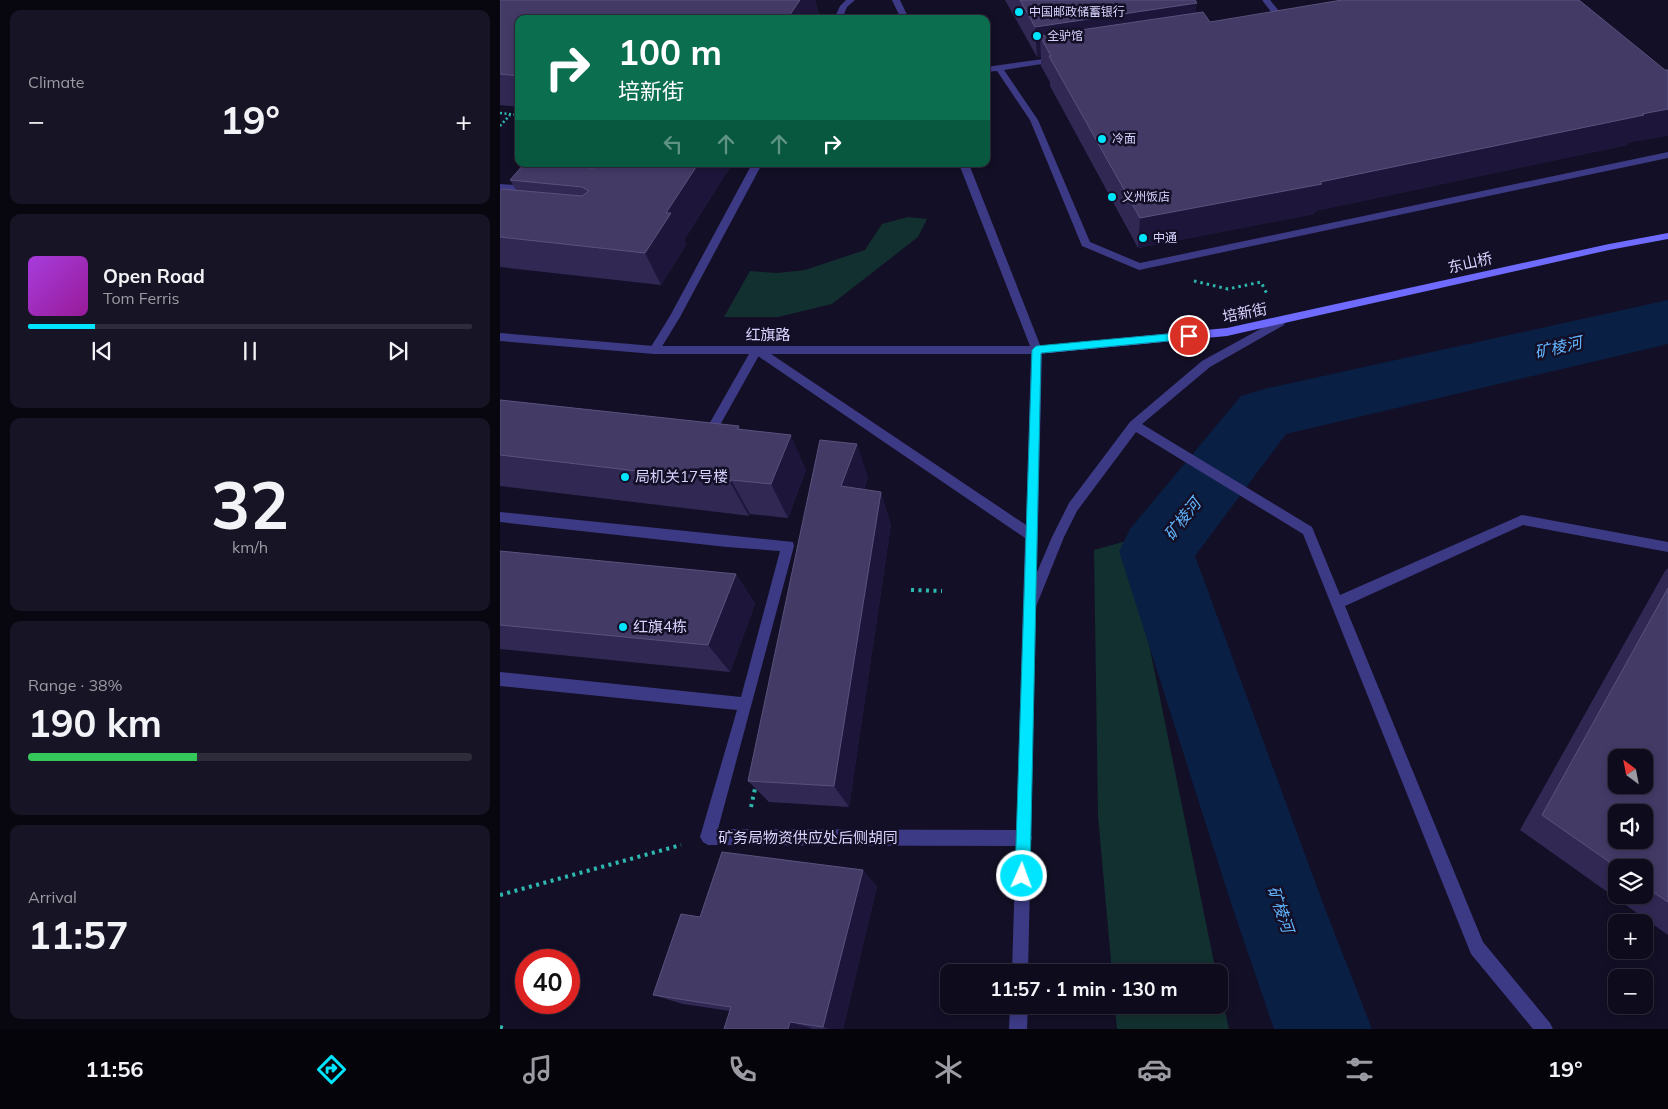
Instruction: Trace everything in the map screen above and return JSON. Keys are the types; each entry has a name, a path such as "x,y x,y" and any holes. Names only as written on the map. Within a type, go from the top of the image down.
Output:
{"main road":[{"name":"东山桥","path":"1280,322 1609,247 1668,236"},
{"name":"培新街","path":"1036,350 1227,332 1280,322"}],"street":[{"path":"840,15 844,6 851,0"},
{"path":"896,0 902,15"},
{"path":"1266,0 1285,24"},
{"path":"1275,25 1294,22"},
{"path":"990,69 1068,58"},
{"path":"999,68 1034,120 1086,244 1140,268 1668,155"},
{"path":"654,350 675,317 755,167"},
{"path":"965,167 1036,350 1020,964"},
{"path":"500,187 537,190"},
{"path":"1029,607 1058,537 1073,507 1134,425 1206,364 1280,322"},
{"name":"红旗路","path":"500,337 654,350 1036,350"},
{"path":"711,431 756,350 1032,536"},
{"path":"1134,425 1308,530 1477,948 1544,1029"},
{"path":"692,428 726,432"},
{"name":"矿务局物资供应处后侧胡同","path":"500,517 727,542 788,546 708,837 1024,838"},
{"path":"1338,603 1522,520 1668,547"},
{"path":"500,679 746,704"},
{"path":"1018,1029 1019,1014"}],"path":[{"path":"500,114 515,115"},
{"path":"500,126 510,114"},
{"path":"1228,289 1261,282 1268,296"},
{"path":"911,590 942,592"},
{"path":"500,895 708,837"},
{"path":"500,1027 506,1029"}],"green space":[{"path":"908,217 927,219 918,237 832,304 778,317 724,317 750,271 777,273 805,270 865,250 882,224"},
{"path":"1130,540 1134,571 1214,964 1111,964 1098,816 1094,550"},
{"path":"1116,1014 1226,1014 1229,1029 1117,1029"}],"building":[{"path":"500,0 800,0 790,15 515,15 515,76 500,74"},
{"path":"1020,0 1195,0 1197,3 1035,27"},
{"path":"1342,0 1579,0 1665,70 1668,70 1668,109 1320,182 1322,184 1140,218 1049,56 1051,56 1040,36 1203,12 1210,22"},
{"path":"521,167 696,167 666,213 671,213 645,253 500,237 500,192 502,189 582,196 589,191 582,187 510,180"},
{"path":"500,400 739,426 737,429 791,435 771,484 731,480 730,482 500,455"},
{"path":"820,440 857,444 841,486 881,492 834,786 748,781"},
{"path":"500,551 736,574 708,645 500,625"},
{"path":"1668,588 1668,902 1653,892 1653,859 1608,859 1608,861 1542,815"},
{"path":"722,852 863,870 823,1027 790,1022 788,1029 724,1029 731,1007 653,995 681,914 700,917"}],"waterway":[{"name":"矿棱河","path":"1323,1029 1278,906 1156,551 1264,414 1668,322"}],"place":[{"name":"中国邮政储蓄银行","path":"1019,12"},
{"name":"全驴馆","path":"1037,36"},
{"name":"冷面","path":"1102,139"},
{"name":"义州饭店","path":"1112,197"},
{"name":"中通","path":"1143,238"},
{"name":"局机关17号楼","path":"625,477"},
{"name":"红旗4栋","path":"623,627"}],"route":[{"path":"1022,876 1036,350 1189,336"}]}
